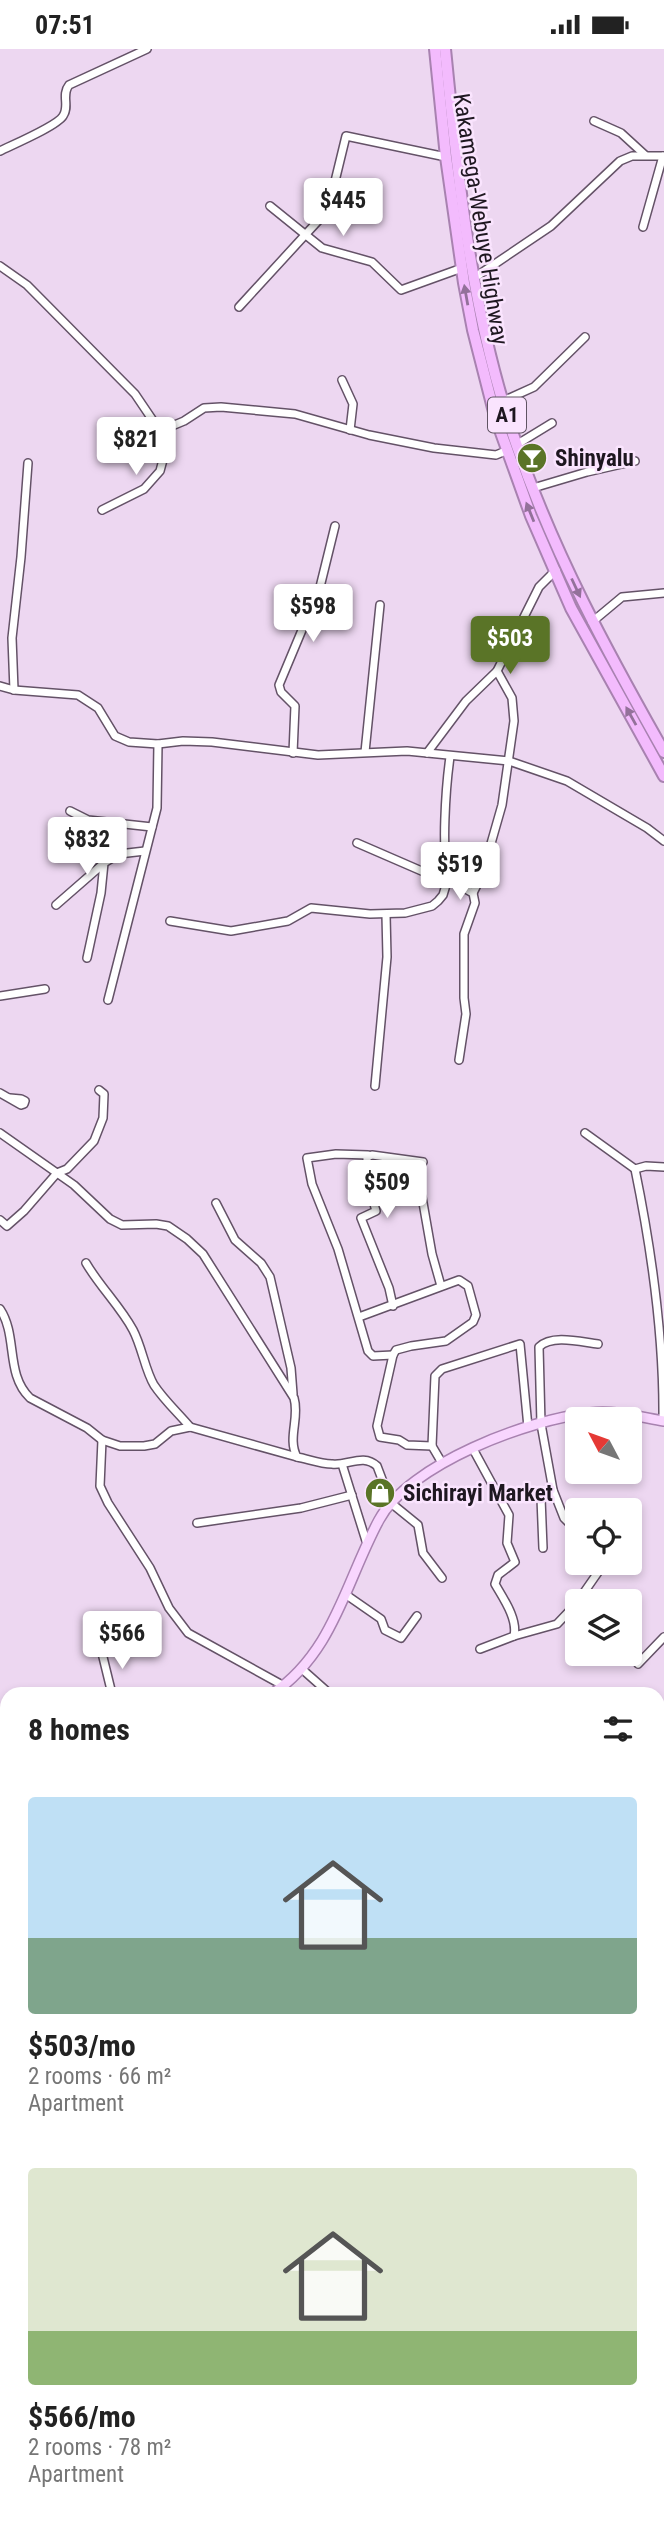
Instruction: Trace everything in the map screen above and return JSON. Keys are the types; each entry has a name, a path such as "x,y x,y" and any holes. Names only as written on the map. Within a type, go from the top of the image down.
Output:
{"highway":[{"name":"Kakamega-Webuye Highway","path":"435,49 446,157 462,268 473,330 495,416 533,488 592,622 664,752"},
{"name":"Kakamega-Webuye Highway","path":"444,49 474,278 512,447 531,516 571,608 664,776"}],"main road":[{"path":"284,1686 303,1669 327,1634 380,1518 410,1484 442,1463 473,1449 528,1427 570,1416 612,1412 663,1421"}],"street":[{"path":"0,151 58,122 66,110 65,91 69,85 147,49"},
{"path":"594,121 621,133 645,155"},
{"path":"239,307 328,210 346,136 446,157"},
{"path":"474,278 551,226 620,161 632,156 663,156 643,227"},
{"path":"270,206 322,248 372,262 401,290 462,268"},
{"path":"0,266 27,285 135,394 160,431 163,466 153,481 144,489 102,510"},
{"path":"503,401 534,387 585,337"},
{"path":"342,380 352,404 350,430"},
{"path":"160,431 184,421 204,408 222,407 295,414 350,430 434,448 496,455 552,423"},
{"path":"533,488 635,461"},
{"path":"14,690 12,638 28,463"},
{"path":"293,753 295,706 281,692 279,685 323,577 335,526"},
{"path":"427,753 466,701 497,671 539,587 556,570"},
{"path":"592,622 622,597 664,593"},
{"path":"365,752 380,605"},
{"path":"459,1060 466,1014 464,934 475,903 473,893 482,875 502,805 514,720 513,704 497,671"},
{"path":"0,687 78,695 98,708 111,730 120,739 138,743 212,742 318,755 365,752 427,753 509,761 567,781 647,828 664,841"},
{"path":"108,1000 157,808 158,744"},
{"path":"170,921 231,930 288,921 311,908 386,915 432,906 443,895 448,879 445,798 450,757"},
{"path":"70,811 88,820 152,827"},
{"path":"357,843 448,879 473,893"},
{"path":"56,905 104,863 119,855 145,851"},
{"path":"87,957 101,893 104,863"},
{"path":"375,1086 387,957 386,915"},
{"path":"0,996 46,989"},
{"path":"0,1220 7,1226 57,1173 67,1169 94,1141 103,1118 104,1094 99,1090"},
{"path":"0,1093 10,1098"},
{"path":"0,1133 74,1185 110,1219 122,1225 168,1226 187,1239 202,1254 294,1398"},
{"path":"585,1133 635,1170 658,1313 663,1421"},
{"path":"393,1356 370,1355 338,1249 312,1184 307,1157 336,1154 423,1162"},
{"path":"368,1156 367,1179 376,1211 361,1218 389,1288 393,1306"},
{"path":"635,1170 646,1166 664,1167"},
{"path":"405,1193 415,1193 422,1197 440,1286"},
{"path":"216,1203 235,1240 261,1263 270,1277 297,1407 292,1437 293,1450 297,1457"},
{"path":"86,1263 132,1328 155,1386 190,1427"},
{"path":"359,1317 440,1286 459,1280 466,1282 476,1315 474,1320 446,1341 396,1350 377,1426 380,1437 399,1440 407,1445 432,1446"},
{"path":"0,1309 7,1321 14,1368 23,1391 30,1398 87,1428 102,1440 120,1446 144,1446 155,1444 171,1431 190,1427 332,1464 364,1459 373,1462 391,1503 418,1525 423,1553 442,1578"},
{"path":"565,1519 553,1490 541,1424 539,1347 545,1342 558,1340 597,1344"},
{"path":"442,1463 432,1446 437,1372 517,1344 522,1346 522,1378 528,1427"},
{"path":"102,1440 100,1486 150,1568 178,1623 188,1633 284,1686"},
{"path":"473,1449 509,1515 507,1543 515,1562 498,1575 495,1584 513,1621 516,1630 514,1636"},
{"path":"342,1464 367,1544"},
{"path":"543,1548 541,1499 543,1494 553,1490"},
{"path":"197,1523 301,1508 352,1495"},
{"path":"345,1594 381,1619 385,1630 401,1638 417,1616"},
{"path":"480,1649 514,1636 557,1625 565,1616"},
{"path":"642,1660 664,1637"},
{"path":"103,1653 110,1687"},
{"path":"303,1669 322,1687"}],"place":[{"name":"Shinyalu","path":"532,458"},
{"name":"Sichirayi Market","path":"380,1493"}]}
